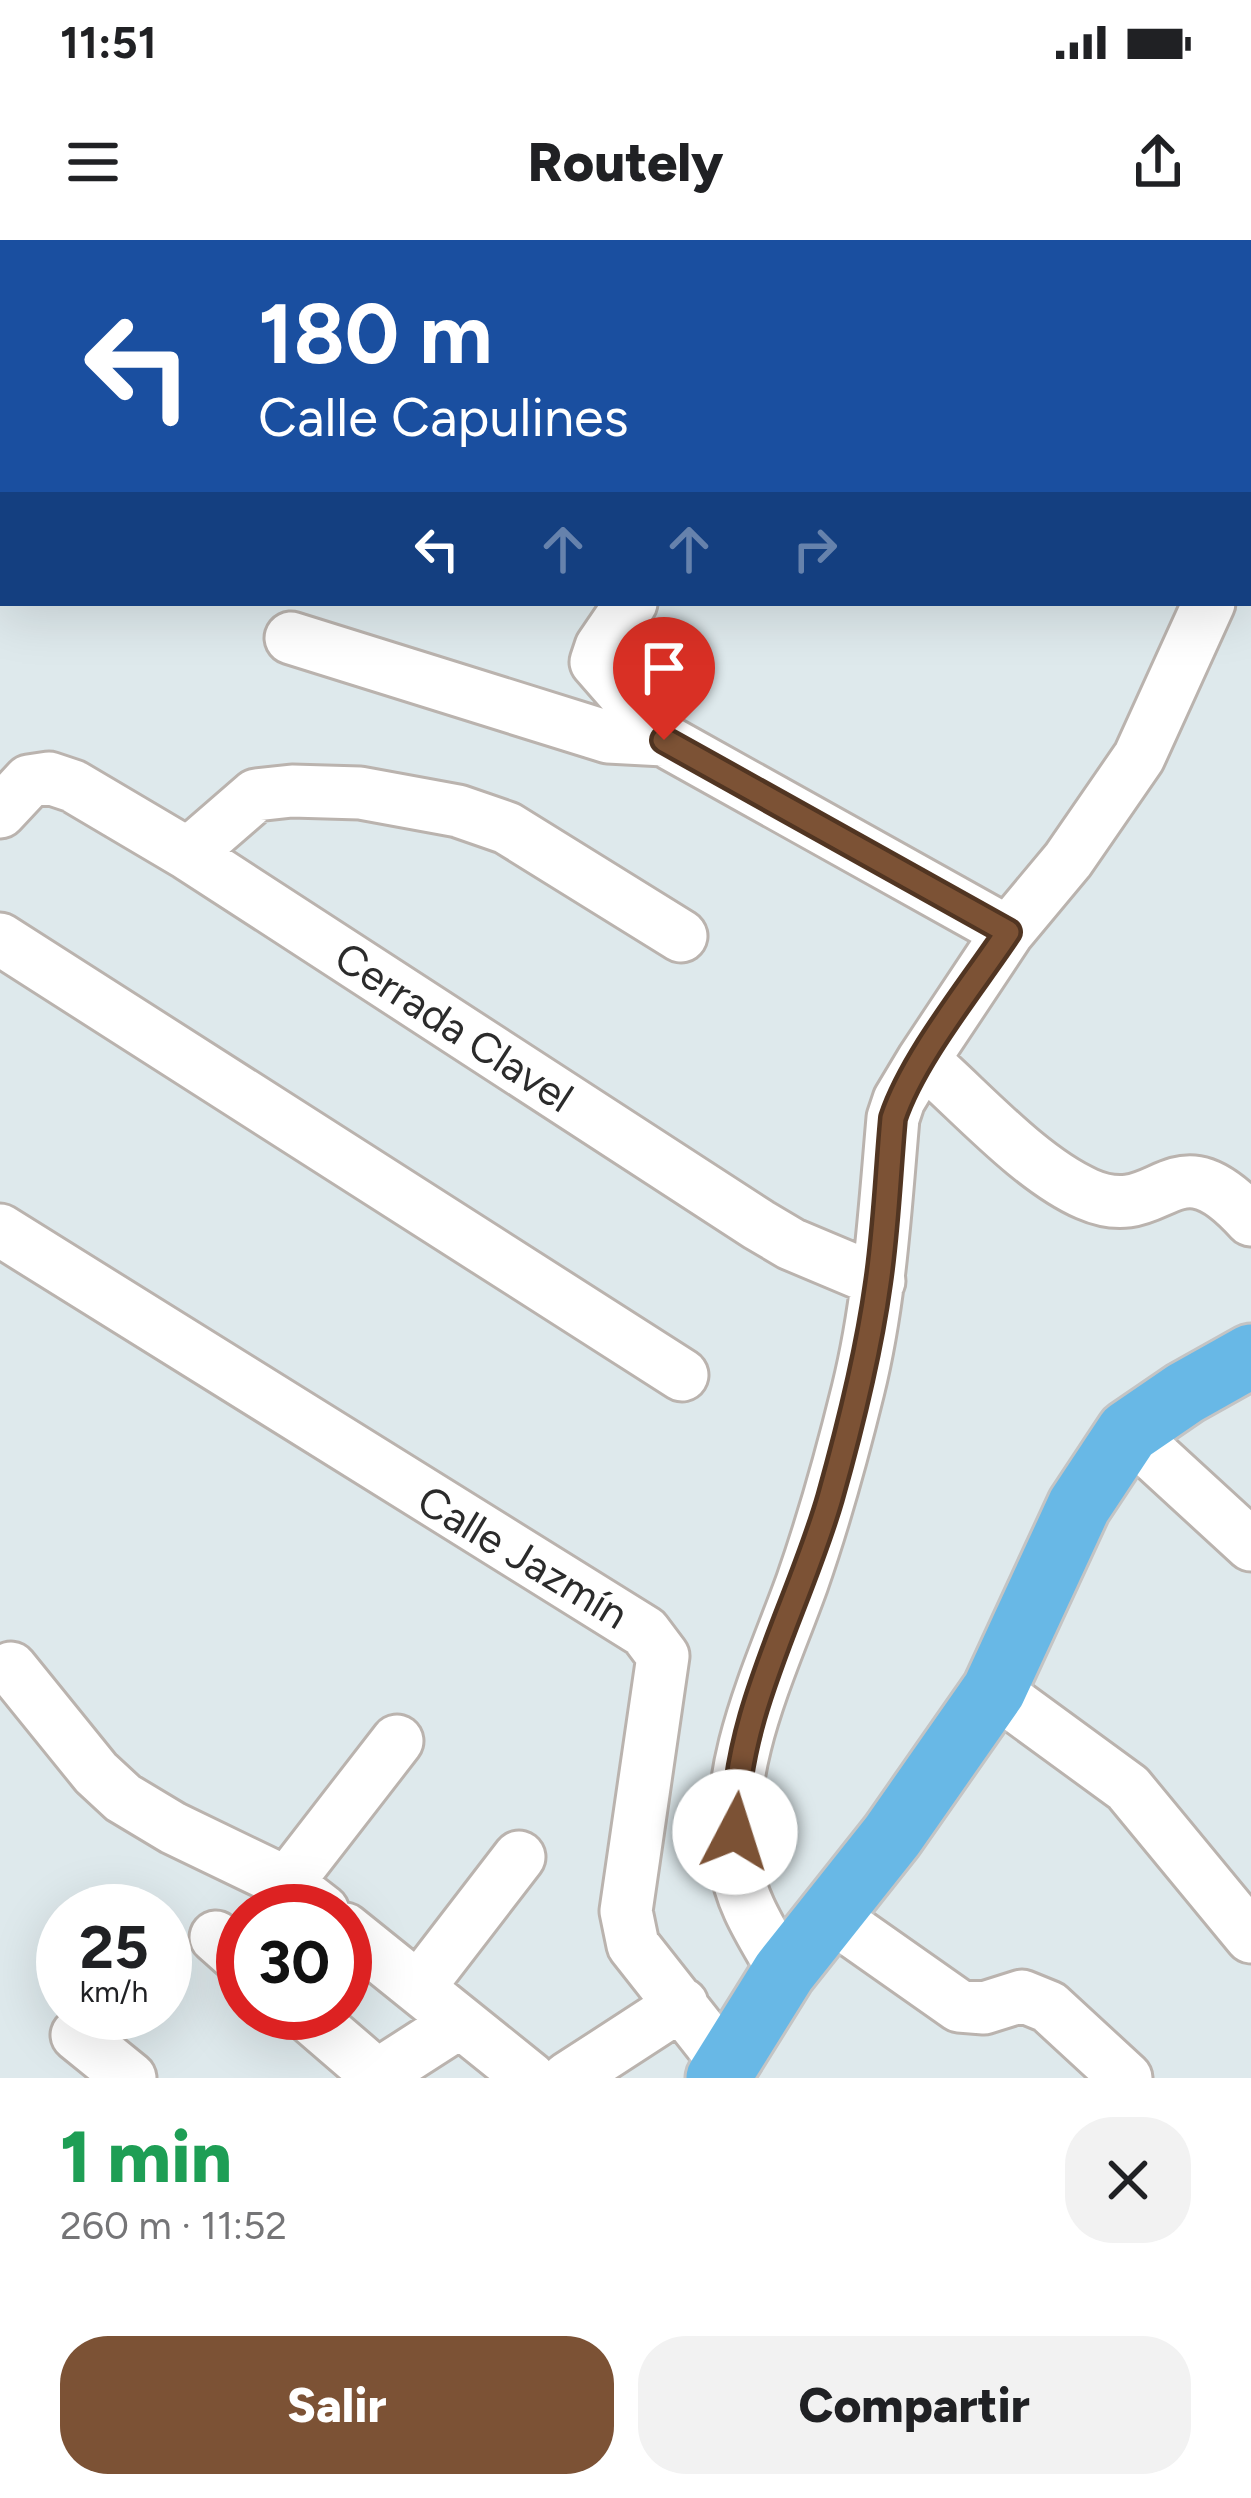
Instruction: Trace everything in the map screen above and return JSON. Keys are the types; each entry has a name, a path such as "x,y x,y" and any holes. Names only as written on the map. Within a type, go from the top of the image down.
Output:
{"main road":[{"path":"722,2070 784,1972 831,1916 994,1690 1079,1506 1128,1432 1249,1360"}],"street":[{"path":"629,606 601,646 596,662 664,740 1008,932"},
{"path":"784,1972 748,1907 736,1867 735,1796 756,1699 829,1502 860,1385 879,1281 893,1118 923,1060 1008,932 1068,860 1139,757 1208,606"},
{"path":"291,638 608,737 664,740"},
{"name":"Cerrada Clavel","path":"15,797 49,778 74,786 188,854 758,1225 879,1281"},
{"path":"188,854 256,795 360,793 458,812 507,828 681,936"},
{"path":"0,939 682,1375"},
{"path":"923,1060 1035,1159 1084,1193 1115,1203 1140,1200 1172,1184 1198,1180 1227,1193 1251,1220"},
{"name":"Calle Jazmín","path":"0,1230 645,1632 663,1656 626,1911 633,1945 682,2005 722,2070"},
{"path":"1128,1432 1251,1545"},
{"path":"11,1669 96,1773 123,1798 280,1884"},
{"path":"994,1690 1128,1788 1251,1936"},
{"path":"313,1884 397,1742"},
{"path":"419,1987 519,1857"},
{"path":"831,1916 959,2006 984,2008 1022,1996 1049,2007 1126,2078"},
{"path":"372,1950 530,2078"},
{"path":"568,2078 682,2005"},
{"path":"334,2040 375,2076 460,2022"},
{"path":"83,2040 130,2078"}],"route":[{"path":"664,740 1008,932 923,1060 893,1118 879,1281 860,1385 829,1502 756,1699 735,1796 735,1832"}]}
